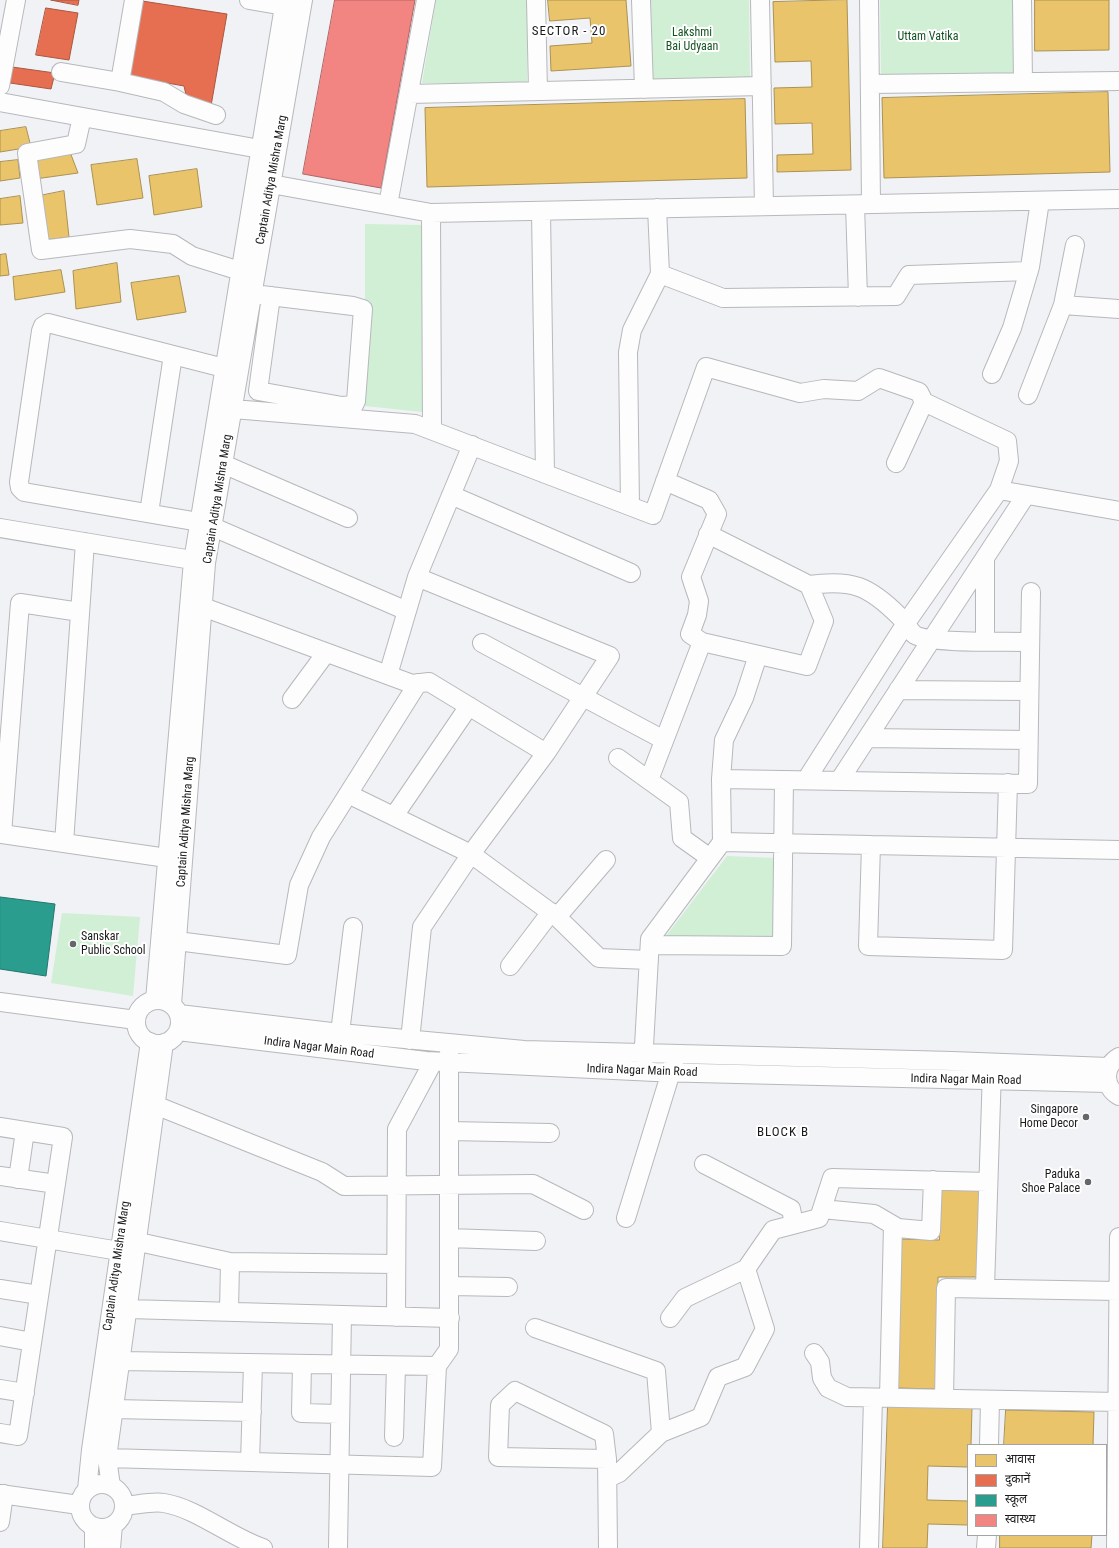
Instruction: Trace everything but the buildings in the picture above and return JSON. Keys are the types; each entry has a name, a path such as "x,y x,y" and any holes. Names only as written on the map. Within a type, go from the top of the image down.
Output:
{"street":[{"path":"0,86 16,0"},
{"path":"120,82 134,0"},
{"path":"248,0 284,3"},
{"name":"Captain Aditya Mishra Marg","path":"155,1000 167,858 200,562 206,524 224,368 240,271 263,182 303,0"},
{"path":"388,205 426,0"},
{"path":"536,0 538,91"},
{"path":"641,0 644,89"},
{"path":"760,0 764,206"},
{"path":"858,297 870,84 869,0"},
{"path":"1022,0 1023,82"},
{"name":"Captain Aditya Mishra Marg","path":"269,150 284,3"},
{"path":"60,72 120,82 164,92 184,104 216,115"},
{"path":"870,84 1119,81"},
{"path":"408,94 762,86"},
{"path":"0,102 269,150"},
{"path":"82,117 76,144 27,153 41,250 130,239 173,244 192,256 240,271"},
{"path":"263,182 431,213 1119,199"},
{"name":"Captain Aditya Mishra Marg","path":"206,524 223,464 253,294 263,182"},
{"path":"992,374 1012,328 1029,271 1040,201"},
{"path":"630,506 628,352 632,330 660,274 657,208"},
{"path":"541,211 545,474"},
{"path":"431,213 432,430"},
{"path":"1028,395 1063,305 1075,245"},
{"path":"660,274 723,298 858,297 896,296 909,275 1029,271"},
{"path":"253,294 271,296 353,306 363,309 356,401 354,405 342,406 258,391 271,296"},
{"path":"1063,305 1119,308"},
{"path":"224,368 48,324 43,326 41,331 19,482 20,488 24,492 206,524 407,610"},
{"path":"149,513 173,355"},
{"path":"233,409 415,424 653,515 706,367 800,393 824,389 858,391 880,378 919,392 924,402 1007,442 1009,461 999,490 906,623 806,780"},
{"path":"896,463 924,402"},
{"path":"388,675 417,577 472,445"},
{"path":"223,464 348,518"},
{"path":"665,481 709,500 717,514 691,577 699,601 697,616 690,634 702,642 807,666 824,621 809,584"},
{"path":"999,490 1119,511"},
{"path":"839,781 1026,494"},
{"path":"451,495 631,573"},
{"path":"0,528 200,562"},
{"path":"708,534 809,584 828,582 858,585 881,598 906,623 914,634 932,639 1030,642"},
{"path":"64,844 85,542"},
{"path":"985,558 985,640"},
{"name":"Captain Aditya Mishra Marg","path":"177,1016 177,941 203,607 200,562"},
{"path":"410,1040 422,928 471,854 546,753 610,656 417,577"},
{"path":"721,779 1028,784 1031,592"},
{"path":"80,612 20,603 7,671 2,834 167,858"},
{"path":"203,607 412,684 429,682 546,753"},
{"path":"482,642 664,740"},
{"path":"649,780 702,642"},
{"path":"292,699 326,653"},
{"path":"642,1071 650,939 722,842 721,779 724,740 744,698 758,655"},
{"path":"177,941 287,955 299,885 321,837 418,683"},
{"path":"898,690 1029,692"},
{"path":"394,816 469,706"},
{"path":"867,738 1028,740"},
{"path":"618,758 679,802 682,838 710,858"},
{"path":"348,794 471,854 554,915 599,958 649,952 782,946 784,780"},
{"path":"871,845 868,946 1003,950 1008,783"},
{"path":"722,842 1119,850"},
{"path":"510,966 554,915 606,860"},
{"path":"340,1033 353,927"},
{"path":"160,999 177,1016 174,1038 157,1043 142,1036 138,1032 136,1020 138,1013 144,1005 155,1000 160,999"},
{"path":"0,1002 136,1020"},
{"name":"Indira Nagar Main Road","path":"177,1016 524,1050 677,1054 992,1072 1113,1076"},
{"name":"Indira Nagar Main Road","path":"177,1016 441,1062 670,1072 992,1072"},
{"name":"Captain Aditya Mishra Marg","path":"83,1497 155,1105 157,1043"},
{"name":"Captain Aditya Mishra Marg","path":"111,1486 107,1458 128,1309 128,1246 157,1043"},
{"path":"396,1317 397,1129 441,1062 449,1043"},
{"path":"626,1218 670,1072 677,1054"},
{"path":"107,1458 432,1467 437,1366 449,1349 450,1318 449,1131 441,1062"},
{"path":"985,1288 992,1072"},
{"path":"155,1105 322,1172 344,1186 533,1184 584,1210"},
{"path":"0,1128 63,1137 18,1436 0,1433"},
{"path":"18,1179 25,1131"},
{"path":"449,1131 550,1133"},
{"path":"704,1164 791,1209 794,1224"},
{"path":"0,1176 56,1184"},
{"path":"670,1318 685,1298 746,1269 773,1230 819,1218 832,1178 988,1182"},
{"path":"822,1209 874,1214 898,1228 931,1231 933,1180"},
{"path":"869,1548 893,1226"},
{"path":"0,1231 48,1239 128,1246 230,1262 396,1264"},
{"path":"1116,1548 1119,1237"},
{"path":"449,1238 536,1241"},
{"path":"229,1312 230,1262"},
{"path":"608,1478 619,1472 662,1433 701,1416 718,1377 745,1367 765,1329 746,1269"},
{"path":"450,1286 508,1287"},
{"path":"944,1399 946,1288 1118,1291"},
{"path":"0,1289 39,1295"},
{"path":"128,1309 450,1318"},
{"path":"338,1548 342,1315"},
{"path":"535,1328 656,1371 662,1433"},
{"path":"0,1336 32,1342"},
{"path":"814,1353 820,1362 822,1378 828,1388 847,1397 1118,1402"},
{"path":"120,1361 437,1366"},
{"path":"250,1462 253,1364"},
{"path":"302,1364 301,1413 340,1414"},
{"path":"394,1437 396,1366"},
{"path":"0,1389 25,1393"},
{"path":"607,1459 498,1457 500,1405 515,1391 604,1434 607,1459 608,1478 608,1548"},
{"path":"989,1444 990,1400"},
{"path":"114,1409 252,1412"},
{"path":"103,1484 111,1486 118,1491 123,1498 124,1506 122,1516 113,1525 104,1528 94,1527 88,1524 82,1516 83,1497 95,1485 103,1484"},
{"path":"0,1522 2,1494 83,1497"},
{"path":"124,1506 163,1503 181,1507 248,1543 262,1548"},
{"path":"111,1548 113,1525"},
{"path":"94,1527 94,1548"},
{"path":"986,1548 987,1536"}],"green space":[{"path":"436,0 527,0 527,83 422,83"},
{"name":"Lakshmi Bai Udyaan","path":"651,0 749,0 750,79 652,81"},
{"name":"Uttam Vatika","path":"880,0 1013,0 1014,73 881,75"},
{"path":"365,224 422,225 422,412 365,406"},
{"path":"727,856 777,858 774,940 666,936"},
{"path":"62,913 140,917 133,996 51,983"}],"place":[{"name":"Sanskar Public School","path":"73,944"},
{"name":"Singapore Home Decor","path":"1086,1117"},
{"name":"Paduka Shoe Palace","path":"1088,1182"}],"district":[{"name":"SECTOR - 20","path":"569,32"},
{"name":"BLOCK B","path":"783,1133"}]}
